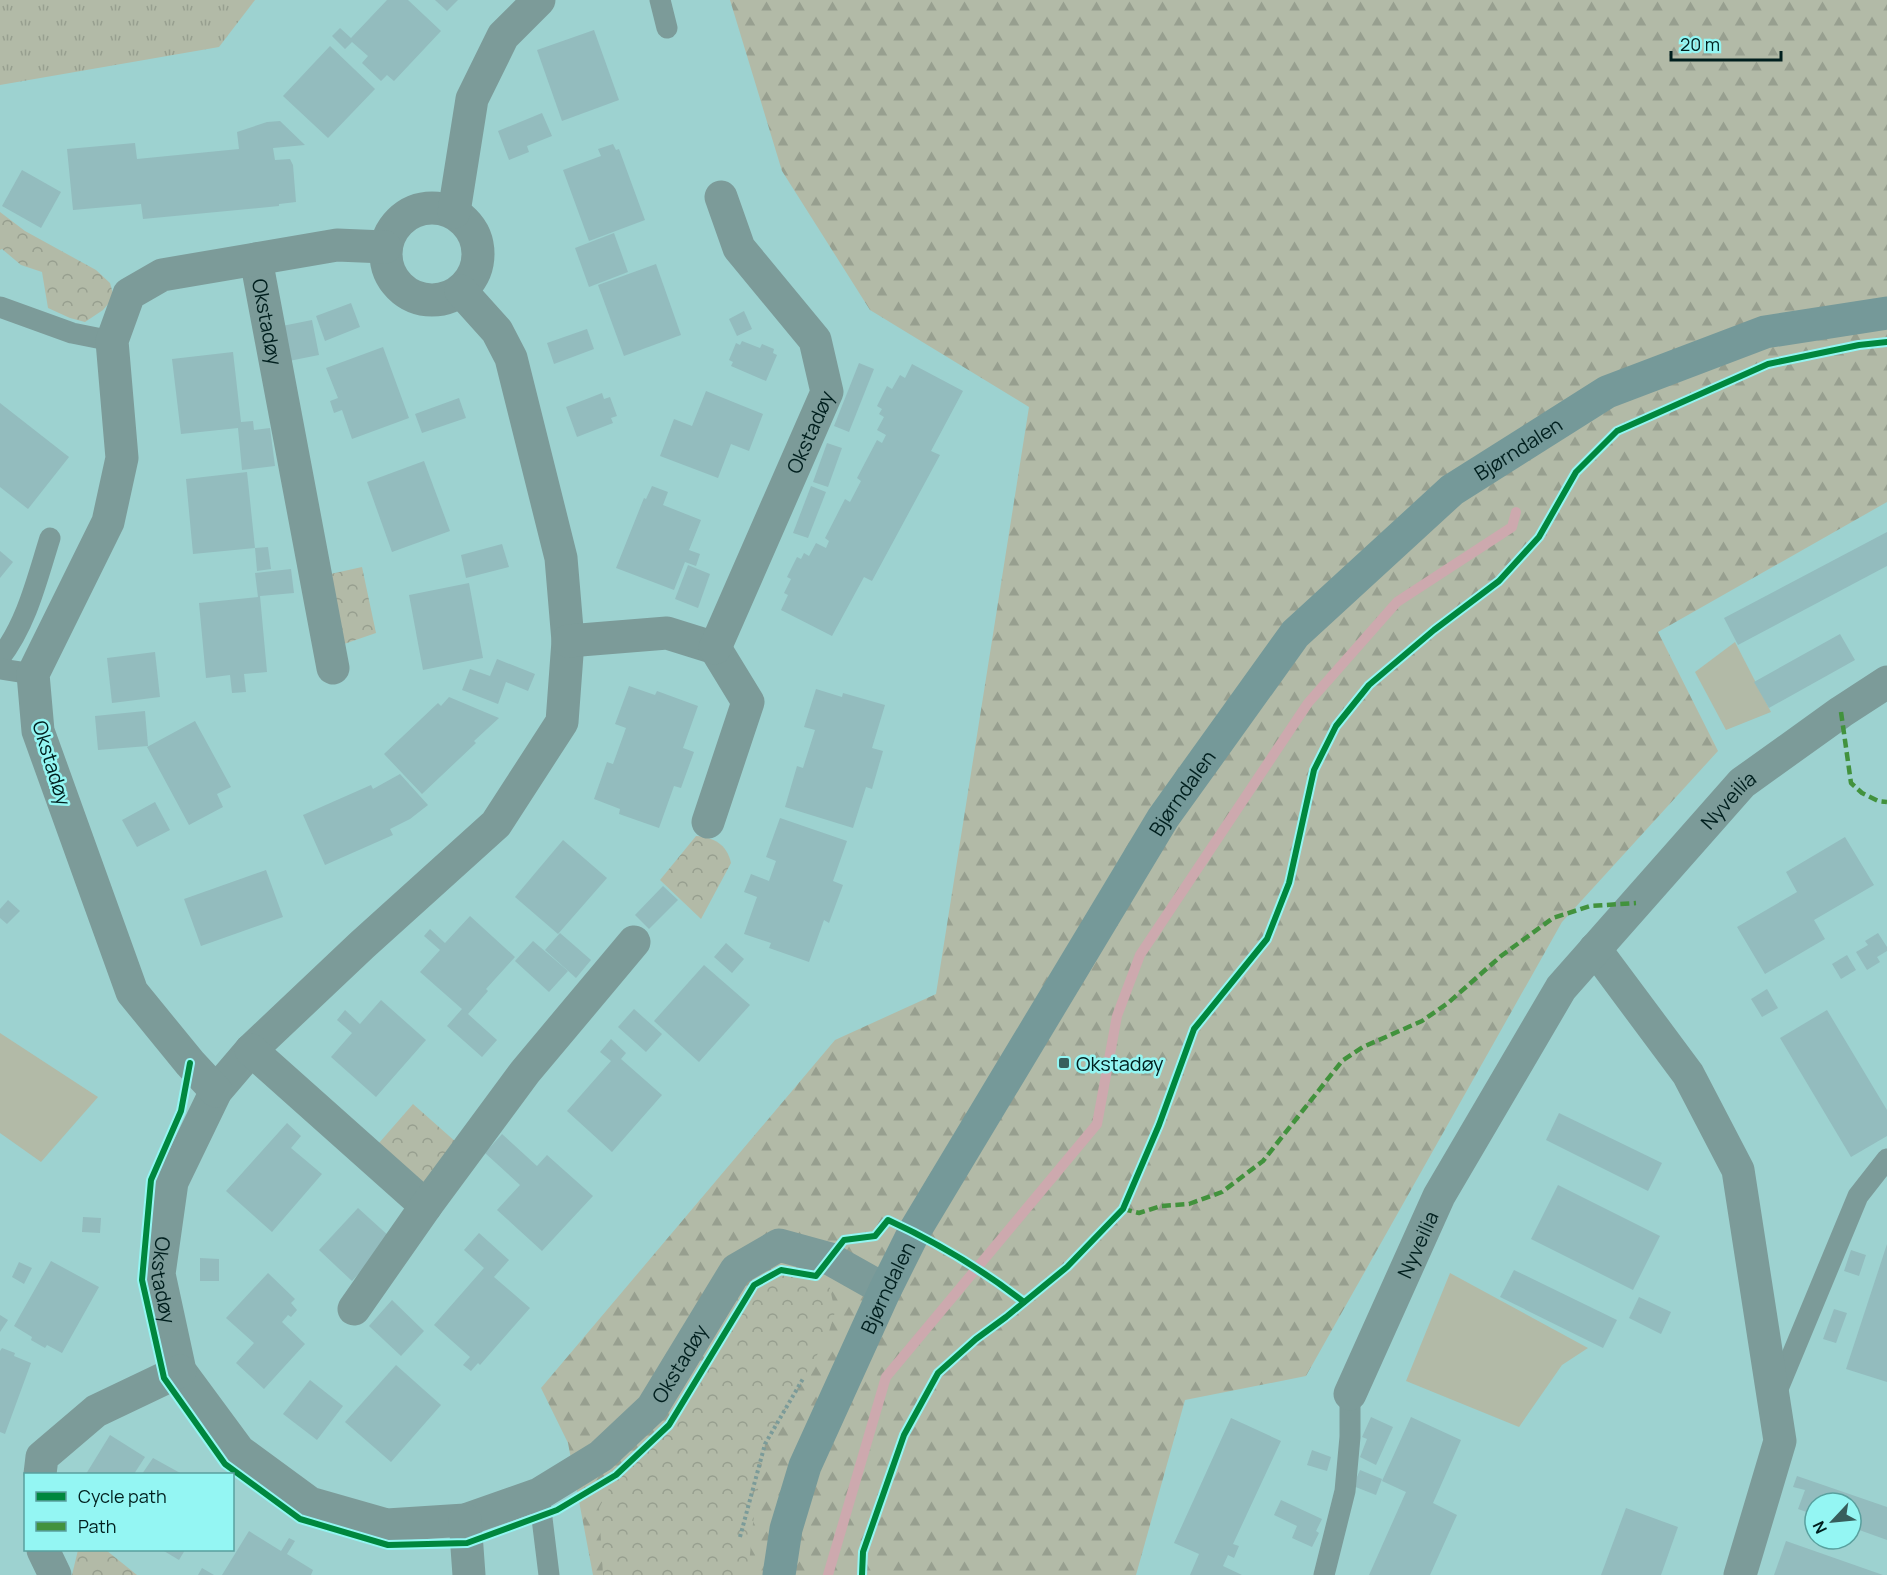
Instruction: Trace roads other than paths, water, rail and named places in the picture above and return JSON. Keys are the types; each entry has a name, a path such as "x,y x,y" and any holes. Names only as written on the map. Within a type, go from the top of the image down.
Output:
{"main road":[{"name":"Bjørndalen","path":"779,1575 786,1529 805,1466 914,1232 1163,818 1295,634 1452,490 1607,392 1765,332 1887,313"}],"street":[{"path":"454,212 472,99 503,36 539,0"},
{"name":"Okstadøy","path":"715,648 827,392 815,340 739,248 722,196"},
{"path":"437,207 454,212 468,224 477,240 478,259 473,277 461,291 441,300 418,299 399,288 387,269 385,247 391,230 403,217 419,208 437,207"},
{"name":"Okstadøy","path":"216,1091 132,992 38,731 33,674 108,522 122,458 112,340 129,294 162,275 337,245 385,247"},
{"name":"Okstadøy","path":"256,259 333,668"},
{"name":"Okstadøy","path":"461,291 497,331 511,358 561,558 568,640 562,722 496,824 362,945 251,1050 216,1091 172,1182 159,1274 180,1371 239,1451 310,1503 387,1525 465,1520 539,1494 601,1456 652,1408 736,1270 779,1245 830,1259 885,1290"},
{"path":"568,640 667,633 715,648 748,702 708,822"},
{"name":"Nyveilia","path":"1350,1394 1439,1196 1561,988 1742,783 1887,682"},
{"path":"354,1309 426,1206 525,1072 634,942"},
{"path":"1595,949 1688,1074 1738,1170 1780,1441 1740,1575"},
{"path":"251,1050 426,1206"},
{"path":"40,1473 42,1457 96,1411 180,1371"},
{"path":"465,1520 469,1575"},
{"path":"43,1551 55,1575"}],"lane":[{"path":"660,0 667,28"},
{"path":"0,307 72,333 112,340"},
{"path":"0,658 11,644 27,610 50,538"},
{"path":"0,669 33,674"},
{"path":"1774,1399 1858,1196 1887,1160"},
{"name":"Nyveilia","path":"1324,1575 1345,1491 1350,1437 1350,1394"},
{"path":"539,1494 549,1575"}],"waterway":[{"path":"828,1575 886,1377 1097,1124 1117,1016 1140,955 1308,703 1397,602 1512,527 1516,512"}],"place":[{"name":"Okstadøy","path":"1064,1063"}]}
